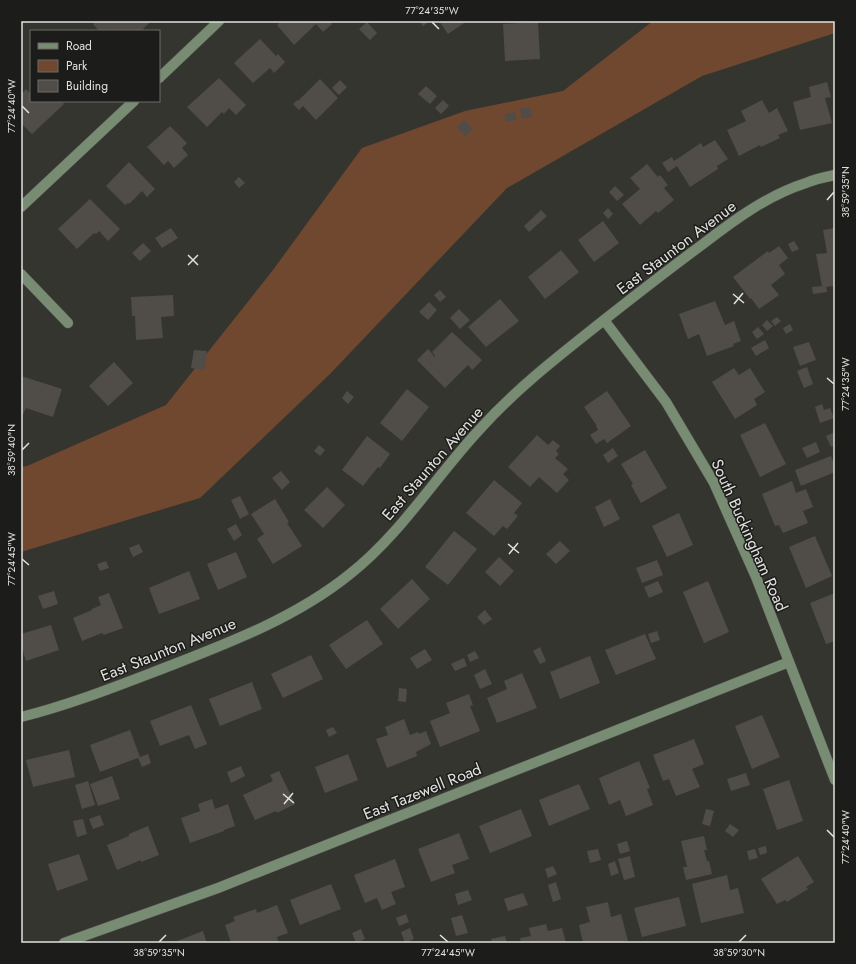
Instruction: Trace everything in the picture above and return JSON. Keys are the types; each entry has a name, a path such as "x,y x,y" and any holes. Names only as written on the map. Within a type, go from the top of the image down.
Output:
{"street":[{"path":"160,77 220,21"},
{"path":"21,207 133,102"},
{"name":"East Staunton Avenue","path":"21,717 99,694 220,646 298,609 326,592 350,574 373,553 402,521 452,459 507,400 536,374 673,266 752,209 805,183 835,175"},
{"path":"21,274 68,323"},
{"name":"South Buckingham Road","path":"604,320 666,402 714,483 756,577 835,780"},
{"name":"East Tazewell Road","path":"64,943 218,888 789,662"}],"green space":[{"path":"653,21 835,21 835,33 702,76 507,188 330,374 200,498 21,552 21,467 27,466 166,405 273,270 362,148 465,111 563,91"}],"building":[{"path":"96,21 150,22 142,30 98,30 93,24"},
{"path":"281,21 330,21 332,24 323,32 316,24 294,45 277,25"},
{"path":"419,21 430,21 423,26"},
{"path":"439,21 467,21 448,34"},
{"path":"367,22 377,33 370,40 359,29"},
{"path":"538,22 540,59 505,61 503,24"},
{"path":"260,39 276,56 278,54 285,62 274,73 270,68 253,83 234,63"},
{"path":"219,78 246,105 236,115 229,108 224,114 222,112 207,127 187,107"},
{"path":"320,79 338,98 316,120 303,106 299,110 293,104"},
{"path":"340,80 347,87 339,95 332,88"},
{"path":"827,82 831,97 825,98 832,123 800,130 793,102 811,97 809,87"},
{"path":"426,86 437,96 430,104 418,94"},
{"path":"26,89 30,93 30,102 63,102 64,104 32,134 21,123 21,107 23,105 21,102 21,95"},
{"path":"443,100 449,106 441,114 435,108"},
{"path":"762,100 769,113 777,108 788,131 778,135 780,138 761,147 760,145 739,156 727,130 746,121 741,111"},
{"path":"530,107 532,117 522,119 520,109"},
{"path":"515,112 517,120 506,122 505,114"},
{"path":"465,120 473,129 465,136 457,127"},
{"path":"170,126 187,143 182,148 188,155 174,168 168,161 164,165 147,147"},
{"path":"715,140 728,159 717,166 718,169 690,187 677,166 668,172 662,163 672,157 674,161 701,143 703,147"},
{"path":"129,162 155,189 147,197 142,191 129,204 128,203 125,205 106,186"},
{"path":"647,164 658,177 660,175 668,185 664,188 674,200 658,213 656,211 640,225 622,204 640,189 630,178"},
{"path":"239,177 245,183 239,188 234,182"},
{"path":"615,186 624,195 617,201 609,192"},
{"path":"90,199 120,229 108,241 99,231 96,234 94,233 77,249 58,229"},
{"path":"608,208 613,214 608,219 603,213"},
{"path":"541,210 547,216 529,232 524,226"},
{"path":"603,221 619,243 594,262 578,240"},
{"path":"171,228 178,238 162,248 155,238"},
{"path":"835,228 835,286 826,287 827,292 813,294 812,287 822,286 816,254 827,253 823,230"},
{"path":"794,241 799,249 792,252 788,244"},
{"path":"143,243 151,251 140,261 132,253"},
{"path":"779,246 788,258 779,265 785,274 771,285 779,295 759,309 733,277 768,251 769,253"},
{"path":"561,250 579,272 545,299 528,277"},
{"path":"440,290 446,297 440,302 434,295"},
{"path":"173,295 174,316 161,317 163,338 136,340 135,316 132,316 131,297"},
{"path":"500,299 519,321 486,347 468,327"},
{"path":"715,301 725,325 734,321 741,341 733,344 734,346 707,356 699,334 688,339 679,314"},
{"path":"429,302 437,310 428,320 419,312"},
{"path":"459,309 470,320 460,329 450,318"},
{"path":"777,317 781,321 775,326 771,321"},
{"path":"767,320 773,326 767,331 762,325"},
{"path":"790,324 793,330 786,334 783,328"},
{"path":"758,327 764,334 757,339 752,332"},
{"path":"452,332 482,360 472,370 468,365 445,388 417,360 428,349 435,357 432,352"},
{"path":"765,340 769,348 756,356 751,348"},
{"path":"809,342 816,360 800,366 793,347"},
{"path":"194,350 207,351 205,370 191,368"},
{"path":"114,362 133,383 108,406 89,386"},
{"path":"807,367 813,384 804,388 797,371"},
{"path":"734,368 739,375 750,368 765,392 754,399 757,405 735,419 712,382"},
{"path":"21,376 62,389 53,417 26,408 23,414 21,414"},
{"path":"407,389 429,407 402,441 380,423"},
{"path":"347,391 354,397 348,404 342,398"},
{"path":"607,391 631,426 607,443 604,439 596,444 590,435 598,430 597,426 584,407"},
{"path":"822,404 824,410 830,408 834,418 820,423 815,407"},
{"path":"765,423 786,464 760,477 740,435"},
{"path":"833,433 835,436 835,445 831,447 826,436"},
{"path":"537,435 548,445 553,440 560,446 556,451 559,454 555,458 568,469 563,474 569,480 557,493 539,477 530,487 508,467"},
{"path":"367,436 390,454 380,468 378,467 363,486 342,470"},
{"path":"816,442 820,452 807,458 802,448"},
{"path":"319,445 325,450 320,456 314,451"},
{"path":"613,448 618,456 608,463 603,455"},
{"path":"645,450 667,488 641,503 631,485 633,484 621,464"},
{"path":"831,456 835,466 835,472 801,486 795,470"},
{"path":"281,471 290,482 282,490 272,478"},
{"path":"494,480 522,503 514,513 518,516 507,529 503,526 494,536 466,513"},
{"path":"792,481 796,493 806,489 813,507 803,511 808,523 783,533 779,525 775,526 762,494"},
{"path":"327,487 345,505 323,528 304,510"},
{"path":"240,496 249,514 240,519 231,500"},
{"path":"275,499 289,522 287,523 302,546 273,564 257,539 264,534 251,514"},
{"path":"610,499 620,519 604,527 595,507"},
{"path":"679,513 693,545 667,557 652,526"},
{"path":"236,524 242,535 234,541 227,529"},
{"path":"454,531 477,549 448,585 425,567"},
{"path":"815,536 832,576 806,588 789,547"},
{"path":"560,541 570,551 556,564 546,554"},
{"path":"139,544 143,552 133,557 129,548"},
{"path":"236,552 247,577 218,590 207,564"},
{"path":"499,557 514,571 500,586 485,572"},
{"path":"657,560 663,575 642,583 636,568"},
{"path":"106,561 109,568 100,571 97,564"},
{"path":"189,571 200,599 159,614 149,588"},
{"path":"412,579 430,599 398,629 380,609"},
{"path":"658,581 663,592 649,598 644,587"},
{"path":"708,581 729,632 704,643 683,592"},
{"path":"54,591 58,604 43,609 38,596"},
{"path":"109,593 123,628 104,635 102,633 82,641 73,618 101,605 98,597"},
{"path":"835,593 835,641 826,644 810,603"},
{"path":"485,610 492,619 484,625 477,617"},
{"path":"367,620 383,644 346,669 329,645"},
{"path":"51,625 59,650 26,661 21,645 21,634"},
{"path":"657,631 660,640 651,643 648,634"},
{"path":"645,634 656,659 616,675 605,650"},
{"path":"540,647 546,661 540,664 533,651"},
{"path":"425,649 432,660 417,669 410,658"},
{"path":"475,651 479,658 470,662 467,655"},
{"path":"311,655 323,679 283,698 271,674"},
{"path":"590,656 600,683 560,699 550,672"},
{"path":"464,658 467,666 455,671 451,664"},
{"path":"485,669 492,684 480,689 474,675"},
{"path":"522,673 537,708 497,723 487,698 507,689 504,681"},
{"path":"252,682 262,709 220,726 209,699"},
{"path":"399,688 407,689 406,702 398,701"},
{"path":"469,694 473,705 470,706 480,731 440,747 430,721 450,713 446,703"},
{"path":"191,705 207,744 195,749 189,735 160,746 150,721"},
{"path":"762,715 780,757 752,769 735,726"},
{"path":"404,719 410,735 418,732 419,734 426,731 431,744 416,752 417,756 387,768 376,739 388,735 385,727"},
{"path":"333,727 337,733 329,737 326,730"},
{"path":"130,730 140,757 148,754 151,763 142,767 138,758 100,772 90,745"},
{"path":"694,739 704,764 692,769 700,787 676,796 669,779 663,781 653,755"},
{"path":"69,750 75,777 33,787 26,760"},
{"path":"348,754 358,780 325,793 315,767"},
{"path":"639,761 650,788 647,789 653,805 626,816 620,800 609,805 599,778"},
{"path":"241,766 245,776 231,783 227,772"},
{"path":"279,771 295,804 277,813 276,811 255,820 243,795 273,781 270,775"},
{"path":"746,773 750,785 731,791 727,779"},
{"path":"112,776 120,799 98,806 90,784"},
{"path":"789,780 803,821 777,830 763,789"},
{"path":"88,781 95,805 82,809 75,785"},
{"path":"579,784 590,809 549,826 539,800"},
{"path":"212,799 215,809 228,804 235,826 190,843 181,818 200,811 198,804"},
{"path":"521,809 532,836 490,853 479,826"},
{"path":"706,809 714,811 710,826 702,824"},
{"path":"100,815 104,825 93,829 89,819"},
{"path":"83,819 87,834 77,837 73,821"},
{"path":"730,824 739,830 733,837 725,831"},
{"path":"148,826 159,855 141,862 141,860 117,870 107,845"},
{"path":"459,833 469,859 452,865 455,873 431,882 418,849"},
{"path":"704,836 707,850 704,850 707,861 709,861 712,874 686,880 683,867 687,867 681,841"},
{"path":"627,841 630,851 620,854 617,844"},
{"path":"766,846 767,853 760,855 758,848"},
{"path":"598,849 601,860 590,863 587,851"},
{"path":"755,849 758,858 749,860 747,851"},
{"path":"79,854 88,880 57,891 48,864"},
{"path":"630,856 635,877 624,880 618,859"},
{"path":"798,856 814,882 806,887 808,889 787,902 785,900 777,904 761,879"},
{"path":"395,859 405,887 391,892 396,904 382,910 377,898 365,903 354,875"},
{"path":"615,861 619,873 611,876 608,864"},
{"path":"553,866 557,874 548,878 545,869"},
{"path":"727,875 730,890 738,888 744,913 701,923 692,884"},
{"path":"556,882 561,899 553,902 548,885"},
{"path":"331,884 341,909 300,925 290,900"},
{"path":"468,890 472,900 458,905 455,894"},
{"path":"523,893 528,905 508,911 504,899"},
{"path":"679,897 686,926 642,937 634,908"},
{"path":"608,902 611,917 621,914 628,941 619,943 583,943 579,925 590,922 586,907"},
{"path":"277,905 288,933 277,937 279,943 231,943 225,925 235,921 233,917 256,909 257,913"},
{"path":"406,914 409,922 399,926 396,918"},
{"path":"462,915 468,933 456,936 451,918"},
{"path":"546,924 548,931 562,928 566,943 521,943 520,938 531,936 529,928"},
{"path":"410,928 414,939 405,943 401,932"},
{"path":"361,929 365,939 356,943 352,933"},
{"path":"203,931 207,943 172,943"},
{"path":"505,936 507,943 492,943 491,939"}]}
